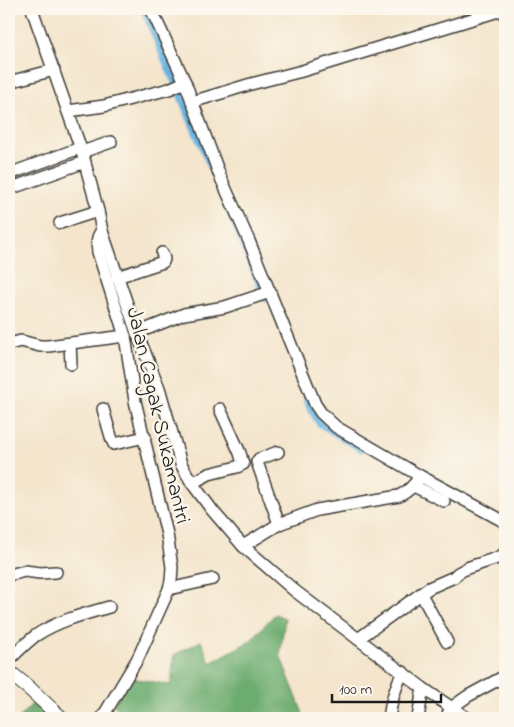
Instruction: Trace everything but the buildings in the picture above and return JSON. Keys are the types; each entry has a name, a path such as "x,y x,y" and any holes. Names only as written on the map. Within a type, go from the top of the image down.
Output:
{"main road":[{"path":"9,672 61,718"}],"street":[{"name":"Jalan Cagak Sukamantri","path":"32,9 68,111 98,211 102,231 97,240 98,252 125,336 136,402 172,562 169,589 138,658 102,718"},
{"path":"150,9 179,84 192,102 266,294 315,404 321,413 336,427 417,481 444,502"},
{"path":"192,102 505,9"},
{"path":"9,82 54,70"},
{"path":"68,111 104,106 179,84"},
{"path":"9,189 111,142"},
{"path":"9,174 82,154"},
{"path":"60,223 98,211"},
{"path":"102,231 117,278 159,388 182,464 192,483 212,510 243,546 295,591 403,672 449,713 467,718"},
{"path":"117,278 163,262 162,253"},
{"path":"137,333 184,314 225,307 266,294"},
{"path":"9,344 21,341 48,346 125,336"},
{"path":"70,344 71,364"},
{"path":"103,409 114,444 144,437"},
{"path":"192,483 209,474 243,464 220,409"},
{"path":"278,452 259,459 257,462 279,524"},
{"path":"417,481 505,522"},
{"path":"243,546 279,524 317,510 399,496 417,481"},
{"path":"358,639 436,585 447,581 467,568 500,557 505,553"},
{"path":"9,575 25,571 40,573 56,572"},
{"path":"169,589 213,580"},
{"path":"421,594 447,642"},
{"path":"9,660 42,632 70,619 109,607"},
{"path":"389,718 391,706 403,672"},
{"path":"449,713 468,696 505,676"},
{"path":"418,718 424,689"}],"green space":[{"path":"275,614 285,618 280,655 303,718 126,718 114,705 126,677 171,685 174,655 201,641 210,663 250,641"},
{"path":"34,702 51,718 18,718"}],"waterway":[{"path":"144,9 213,171"},
{"path":"223,195 266,298"},
{"path":"307,399 320,423 361,448"}]}
